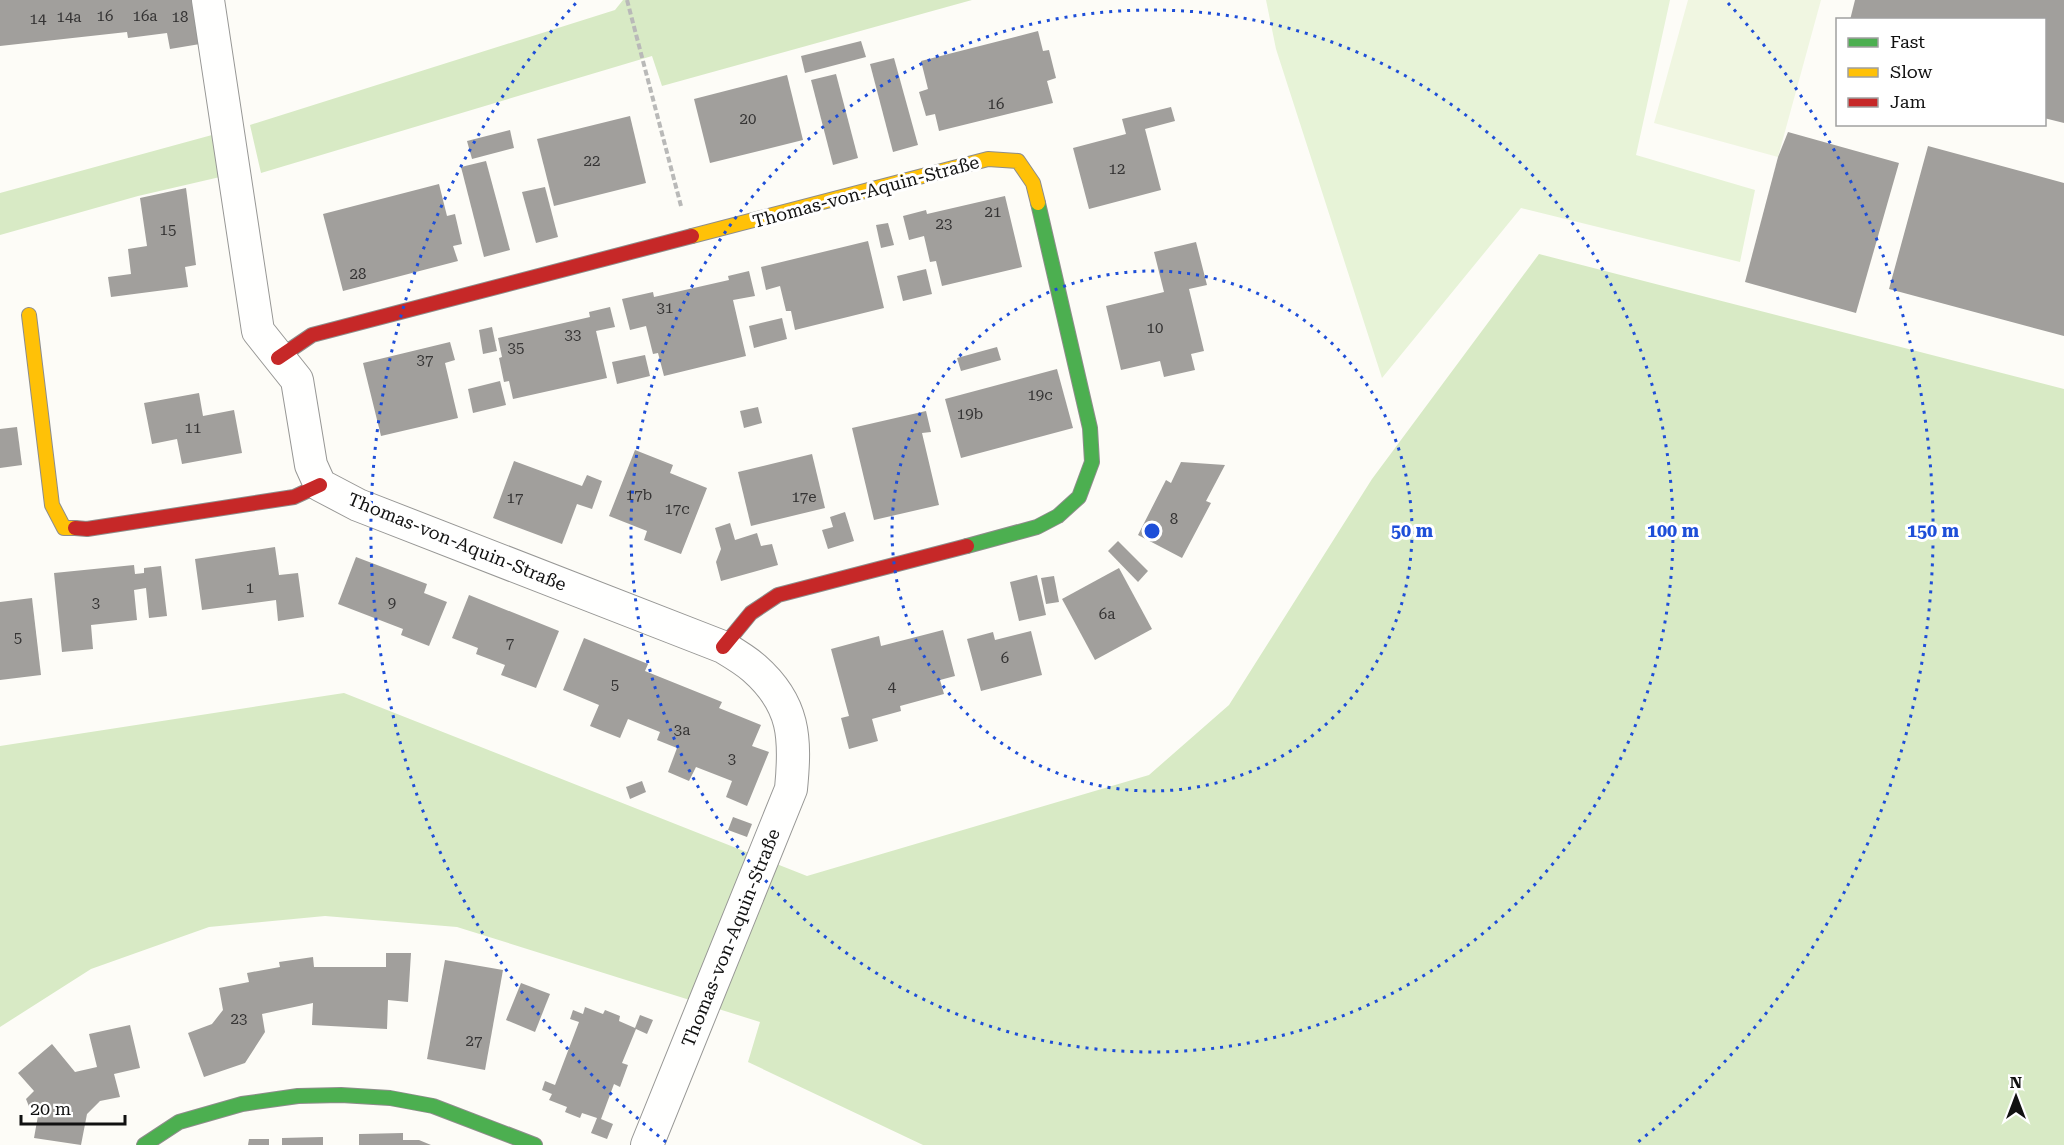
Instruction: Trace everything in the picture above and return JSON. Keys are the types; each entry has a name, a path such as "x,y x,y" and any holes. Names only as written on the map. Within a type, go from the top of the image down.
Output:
{"street":[{"path":"29,315 52,505 64,528 87,529 294,497 320,485 311,465 297,380 258,332 208,0"},
{"name":"Thomas-von-Aquin-Straße","path":"278,358 312,335 988,159 1018,161 1033,183 1090,428 1092,462 1079,497 1058,516 1037,527 778,595 751,613 723,647"},
{"name":"Thomas-von-Aquin-Straße","path":"320,485 358,505 723,647 754,667 781,697 793,731 794,756 791,789 647,1145"},
{"path":"144,1145 179,1122 242,1104 298,1096 341,1095 390,1098 433,1106 535,1145"}],"path":[{"path":"627,0 690,238"}],"green space":[{"path":"623,0 972,0 662,86 652,56 261,173 250,125 615,10"},
{"path":"1266,0 1670,0 1636,155 1755,190 1740,262 1521,208 1382,378 1276,49"},
{"path":"1688,0 1821,0 1778,157 1654,123"},
{"path":"212,135 220,177 138,196 0,235 0,193"},
{"path":"1539,254 2064,389 2064,1145 923,1145 748,1062 760,1022 457,927 325,916 209,927 91,969 0,1027 0,746 344,693 807,876 1149,775 1229,705 1372,479"}],"building":[{"path":"0,0 193,0 200,44 170,49 167,33 128,38 127,32 0,46"},
{"path":"1855,0 2064,0 2064,123 2046,118 2046,18 1850,18"},
{"path":"1038,31 1043,51 1049,50 1056,78 1047,81 1053,103 939,131 935,114 926,116 919,92 928,89 921,61"},
{"path":"861,41 866,57 805,73 801,56"},
{"path":"894,58 918,145 893,152 870,64"},
{"path":"836,74 858,158 833,165 811,80"},
{"path":"787,75 803,140 710,163 694,99"},
{"path":"1171,107 1175,121 1145,129 1161,190 1089,209 1073,148 1126,134 1122,119"},
{"path":"630,116 646,183 554,206 537,139"},
{"path":"510,130 514,148 472,159 467,141"},
{"path":"1788,132 1899,163 1856,313 1745,282 1778,157"},
{"path":"1928,146 2064,183 2064,336 1889,289"},
{"path":"486,161 510,250 484,257 461,167"},
{"path":"439,184 447,216 455,214 462,244 453,246 458,261 343,291 323,214"},
{"path":"545,187 558,237 536,243 522,192"},
{"path":"186,188 196,265 185,267 188,287 111,297 108,277 131,274 128,249 147,246 140,198"},
{"path":"1005,196 1022,267 942,286 936,261 930,262 924,236 909,240 903,216 926,210 927,214"},
{"path":"888,223 894,245 881,248 876,225"},
{"path":"868,241 884,308 795,330 791,311 786,311 780,286 766,290 761,267"},
{"path":"1196,242 1207,285 1189,289 1204,351 1191,354 1195,370 1164,377 1160,361 1121,370 1106,306 1164,292 1154,252"},
{"path":"926,269 932,294 903,301 897,276"},
{"path":"749,271 755,296 733,300 746,356 664,376 658,353 653,354 646,326 630,330 622,299 653,292 654,297 729,280 728,276"},
{"path":"610,307 615,327 596,331 607,378 513,399 509,381 504,382 498,338 590,317 589,312"},
{"path":"782,318 787,339 754,348 749,326"},
{"path":"492,327 497,351 483,354 479,330"},
{"path":"450,342 455,360 445,363 458,418 381,436 363,363"},
{"path":"997,347 1001,360 961,371 957,358"},
{"path":"645,355 650,376 617,384 612,362"},
{"path":"1057,369 1073,428 961,458 945,399"},
{"path":"500,381 506,405 473,413 468,389"},
{"path":"199,393 203,416 234,410 242,453 182,464 177,439 152,444 144,403"},
{"path":"758,407 762,423 744,428 740,411"},
{"path":"926,411 931,432 922,433 939,505 874,520 852,428"},
{"path":"17,427 22,465 0,468 0,429"},
{"path":"635,450 673,465 670,473 707,488 681,554 644,540 647,531 609,516"},
{"path":"812,454 825,508 751,526 738,472"},
{"path":"514,461 582,486 587,475 602,481 592,509 577,504 562,544 493,518"},
{"path":"1181,462 1225,465 1206,501 1211,503 1182,558 1138,535 1166,480 1171,483"},
{"path":"845,512 854,541 828,549 822,530 833,527 830,517"},
{"path":"730,523 735,540 757,533 761,546 772,544 778,565 721,581 716,562 721,549 715,528"},
{"path":"1118,541 1148,571 1138,582 1108,551"},
{"path":"275,547 279,575 298,573 304,617 278,621 276,600 202,610 195,559"},
{"path":"356,557 427,584 424,593 447,602 429,646 401,635 403,629 338,604"},
{"path":"134,565 135,574 144,573 144,568 161,566 167,616 149,618 146,588 134,590 137,620 91,625 93,649 62,652 54,573"},
{"path":"1119,568 1152,629 1095,660 1062,599"},
{"path":"1037,575 1046,615 1019,621 1010,582"},
{"path":"1054,576 1059,602 1046,604 1041,578"},
{"path":"469,595 559,631 536,688 501,675 505,665 476,654 478,648 452,638"},
{"path":"32,598 41,675 0,680 0,602"},
{"path":"943,630 955,676 940,680 944,694 900,706 901,711 872,719 878,741 849,749 841,718 849,716 831,649 879,636 881,646"},
{"path":"1031,631 1042,675 981,691 967,639 993,632 995,640"},
{"path":"584,638 648,664 645,671 722,702 719,708 761,725 752,746 769,752 747,806 726,797 732,781 696,767 689,781 668,772 677,748 657,740 660,732 628,719 620,738 590,726 599,705 563,690"},
{"path":"642,781 646,792 630,799 626,787"},
{"path":"733,817 752,824 747,837 728,830"},
{"path":"386,953 411,953 408,1002 388,1000 387,1029 312,1025 313,1003 262,1014 265,1032 245,1063 204,1077 188,1033 212,1024 223,1010 219,988 249,982 247,973 280,967 279,962 313,957 314,967 386,967"},
{"path":"445,960 503,970 485,1070 427,1059"},
{"path":"521,983 550,994 535,1032 506,1020"},
{"path":"585,1007 603,1014 605,1010 620,1016 619,1021 635,1028 640,1015 653,1020 647,1034 636,1029 622,1063 628,1065 620,1087 614,1084 601,1119 613,1124 607,1139 591,1133 597,1118 582,1113 580,1118 565,1112 567,1107 549,1100 552,1094 542,1090 545,1081 555,1085 579,1022 570,1019 573,1010 583,1014"},
{"path":"130,1025 140,1068 114,1074 120,1097 100,1101 87,1114 81,1145 34,1138 39,1110 30,1109 26,1099 34,1091 18,1073 52,1044 75,1072 97,1067 89,1034"},
{"path":"403,1133 403,1140 419,1140 431,1145 359,1145 359,1134"},
{"path":"323,1137 323,1145 282,1145 282,1138"},
{"path":"249,1139 269,1139 269,1145 248,1145"}],"traffic: fast":[{"path":"967,546 1037,527 1058,516 1079,497 1092,462 1090,428 1038,203"},
{"path":"144,1145 179,1122 242,1104 298,1096 341,1095 390,1098 433,1106 535,1145"}],"traffic: slow":[{"path":"692,236 988,159 1018,161 1033,183 1038,203"},
{"path":"29,315 52,505 64,528 75,528"}],"traffic: jam":[{"path":"278,358 312,335 692,236"},
{"path":"75,528 87,529 294,497 320,485"},
{"path":"723,647 751,613 778,595 967,546"}]}
